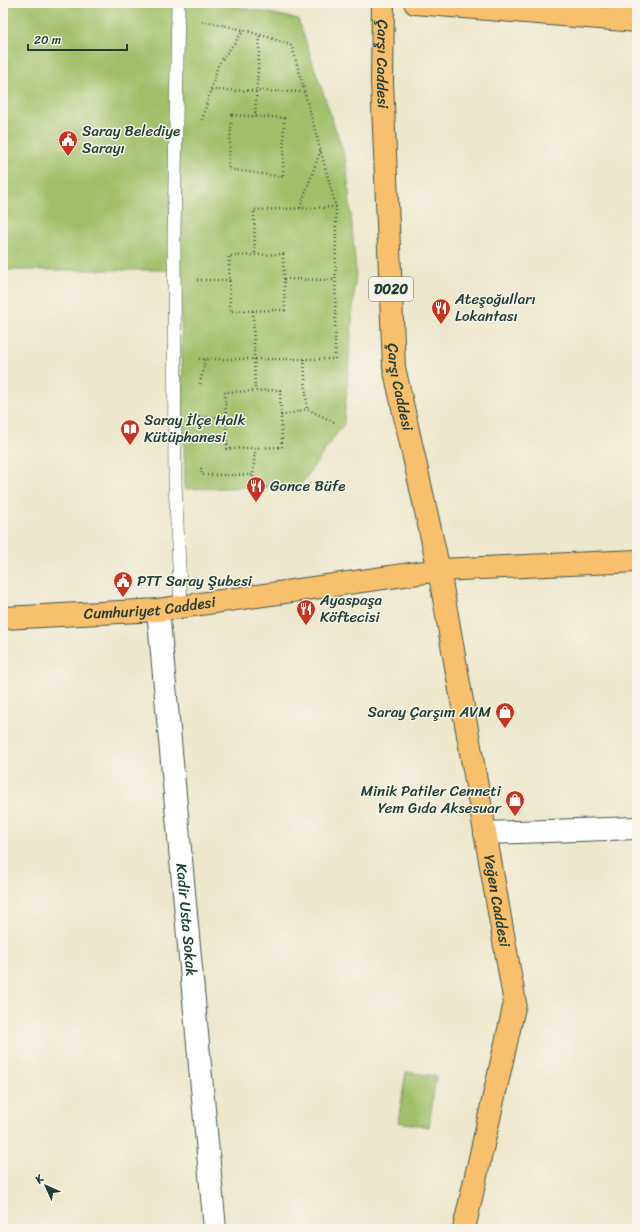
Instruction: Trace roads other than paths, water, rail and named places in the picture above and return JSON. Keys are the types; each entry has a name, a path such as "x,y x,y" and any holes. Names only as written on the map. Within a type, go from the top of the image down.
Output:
{"main road":[{"name":"Çarşı Caddesi","path":"383,3 382,82 394,367 439,570"},
{"path":"415,3 637,22"},
{"path":"439,570 637,561"},
{"name":"Cumhuriyet Caddesi","path":"3,618 158,610 439,570"},
{"name":"Yeğen Caddesi","path":"439,570 515,1003 464,1229"}],"street":[{"name":"Kadir Usta Sokak","path":"158,610 215,1229"},
{"path":"486,833 637,828"}],"lane":[{"path":"178,3 175,280 175,483 181,607"}],"place":[{"name":"Saray Belediye Sarayı","path":"68,157"},
{"name":"Ateşoğulları Lokantası","path":"441,325"},
{"name":"Saray İlçe Halk Kütüphanesi","path":"130,446"},
{"name":"Gonce Büfe","path":"256,503"},
{"name":"PTT Saray Şubesi","path":"123,598"},
{"name":"Ayaspaşa Köftecisi","path":"306,626"},
{"name":"Saray Çarşım AVM","path":"505,729"},
{"name":"Minik Patiler Cenneti Yem Gıda Aksesuar","path":"515,817"}]}
